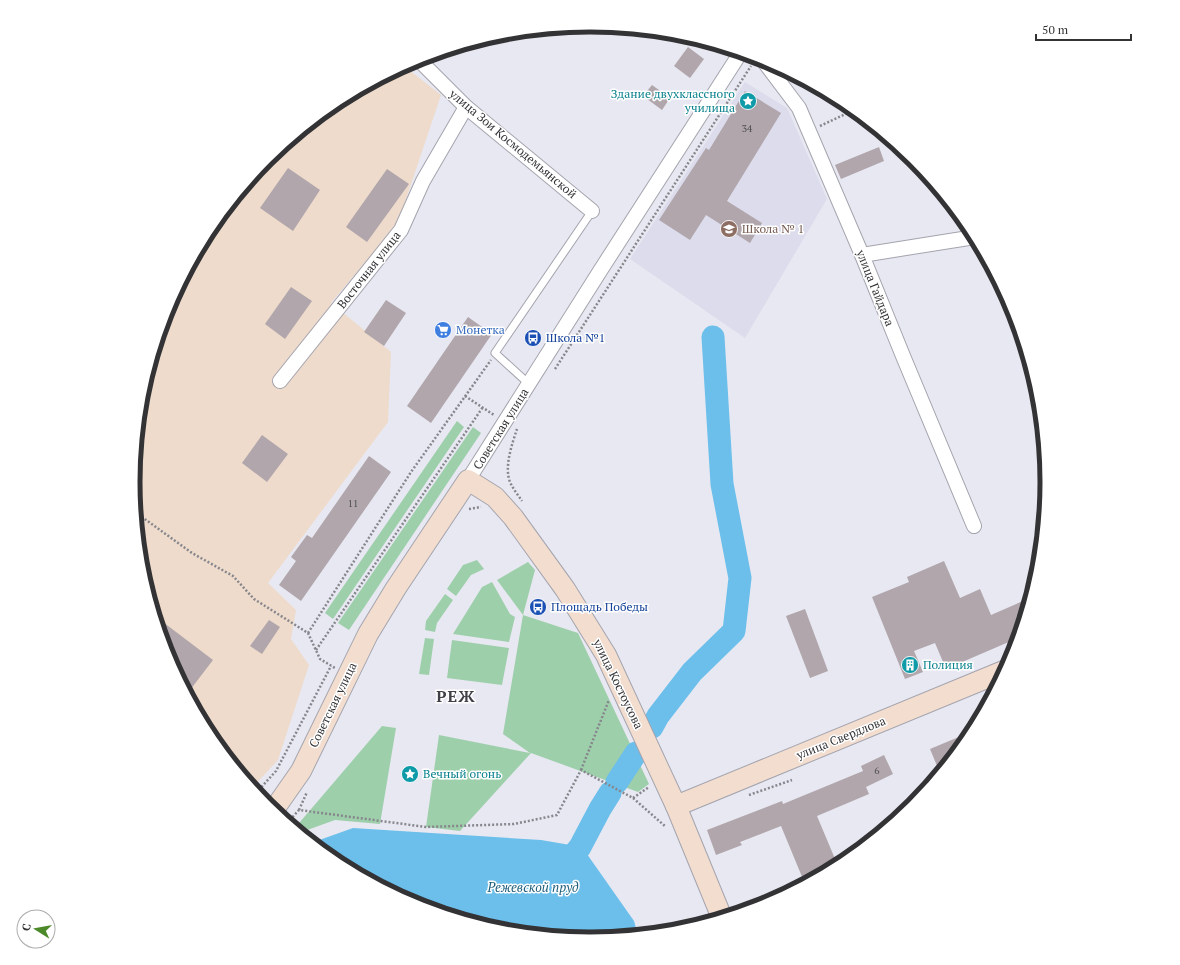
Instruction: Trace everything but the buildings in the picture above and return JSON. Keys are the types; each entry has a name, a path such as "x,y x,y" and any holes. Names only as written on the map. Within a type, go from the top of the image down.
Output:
{"main road":[{"name":"улица Костоусова","path":"468,480 496,497 514,517 565,589 606,654 676,806 720,914"},
{"name":"Советская улица","path":"276,806 301,771 368,634 396,588 468,480"},
{"name":"улица Свердлова","path":"676,806 998,673"}],"street":[{"name":"Советская улица","path":"468,480 511,426 529,384 738,57"},
{"name":"улица Зои Космодемьянской","path":"423,64 466,107 592,211"},
{"name":"улица Гайдара","path":"761,66 798,108 862,255 974,526"},
{"name":"Восточная улица","path":"280,381 401,230 423,181 466,107"},
{"path":"862,255 969,238"}],"lane":[{"path":"529,384 495,353 592,211"}],"path":[{"path":"555,370 755,64"},
{"path":"808,131 847,113"},
{"path":"308,633 411,472 495,353"},
{"path":"465,396 511,426"},
{"path":"316,650 483,407"},
{"path":"511,426 520,423"},
{"path":"511,426 508,469 510,482 522,501"},
{"path":"464,515 469,508"},
{"path":"140,515 192,554 233,576 254,599 308,633 320,659 331,666 276,771 260,789"},
{"path":"299,810 426,828 514,824 557,815 581,770 610,697"},
{"path":"581,770 633,798 667,828"},
{"path":"747,796 792,780"},
{"path":"291,819 299,810 309,788"}],"shaded area":[{"path":"409,70 441,95 398,223 331,303 391,352 388,422 268,583 296,610 291,639 309,665 278,760 255,784 251,780 215,733 200,708 186,682 163,627 148,570 140,512 140,453 148,395 163,338 186,283 215,232 251,185 271,164 316,125 365,92"},
{"name":"Школа № 1","path":"745,82 787,108 827,199 745,338 630,259"}],"green space":[{"path":"457,421 464,427 333,619 325,613"},
{"path":"473,427 481,433 349,630 338,623"},
{"path":"477,560 484,569 471,575 456,596 447,589 463,565"},
{"path":"528,562 535,570 523,615 497,580"},
{"path":"492,582 510,614 515,617 509,642 453,634 482,587"},
{"path":"445,594 453,600 437,623 435,632 425,630 426,621"},
{"path":"523,615 578,633 649,784 638,792 531,753 460,831 426,827 439,735 530,753 503,734"},
{"path":"425,638 434,639 429,675 419,674"},
{"path":"452,640 509,648 502,685 447,678"},
{"path":"382,726 396,728 380,824 335,820 305,831 298,825"}],"water":[{"name":"Режевской пруд","path":"353,828 541,840 582,847 634,921 637,930 590,933 561,932 531,929 473,918 418,899 391,887 365,873 317,841"}],"waterway":[{"path":"652,727 658,716 692,672 734,631 740,578 722,484 713,337"},
{"path":"617,782 636,753"},
{"path":"561,871 580,847 610,793"}],"place":[{"name":"Здание двухклассного училища","path":"748,101"},
{"name":"Школа № 1","path":"729,229"},
{"name":"Монетка","path":"443,330"},
{"name":"Школа №1","path":"533,338"},
{"name":"Площадь Победы","path":"538,607"},
{"name":"Полиция","path":"910,665"},
{"name":"Вечный огонь","path":"410,774"}],"district":[{"name":"РЕЖ","path":"456,696"}]}
